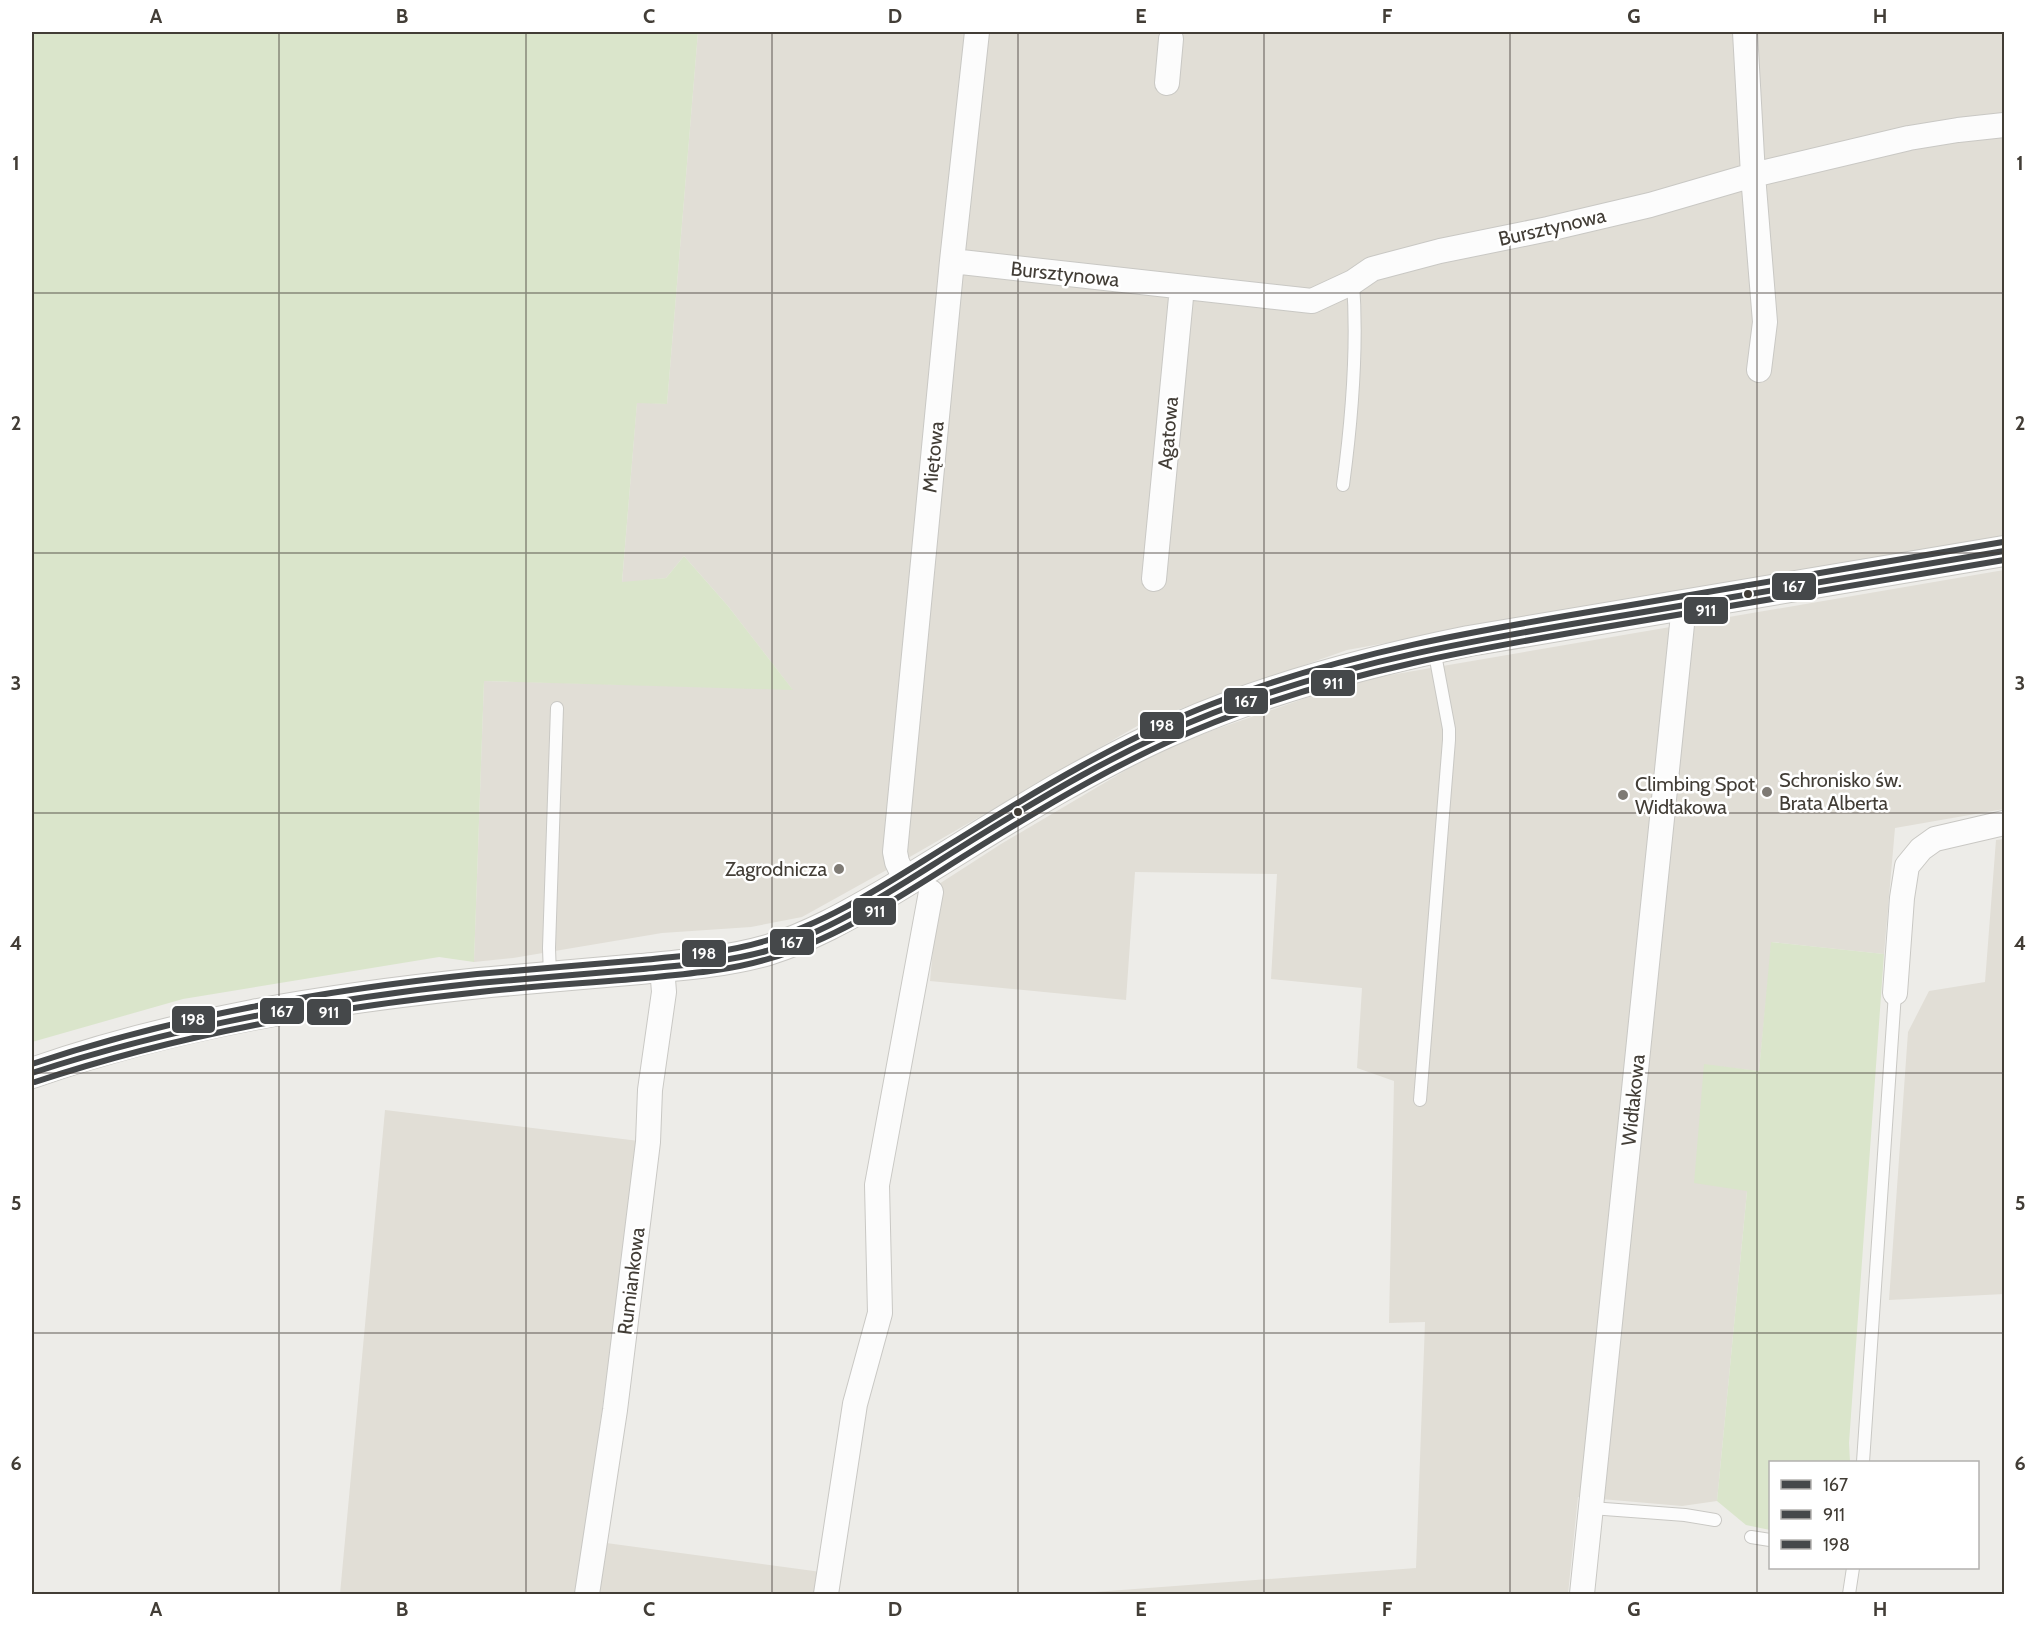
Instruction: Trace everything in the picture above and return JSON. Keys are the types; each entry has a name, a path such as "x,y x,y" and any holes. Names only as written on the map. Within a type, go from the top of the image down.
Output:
{"street":[{"name":"Miętowa","path":"919,887 897,862 895,852 952,261 977,32"},
{"path":"1745,32 1753,175 1765,322 1758,370"},
{"path":"1167,83 1172,35"},
{"name":"Bursztynowa","path":"952,261 1312,301 1353,282 1372,269 1440,251 1650,205 1753,175 1909,138 2004,125"},
{"name":"Agatowa","path":"1154,579 1182,287"},
{"path":"32,1073 108,1048 241,1016 396,993 727,960 782,945 919,887 1059,789 1177,727 1258,697 1318,678 1434,648 2004,551"},
{"name":"Widłakowa","path":"1582,1594 1683,604"},
{"path":"1895,993 1902,898 1907,866 1921,849 1935,839 2004,823"},
{"path":"827,1593 855,1404 880,1313 877,1185 919,887"},
{"name":"Rumiankowa","path":"587,1594 615,1410 648,1142 650,1090 664,992 662,967"}],"lane":[{"path":"1343,485 1350,430 1356,322 1353,282"},
{"path":"1420,1100 1449,740 1434,648"},
{"path":"550,977 557,708"},
{"path":"1863,1461 1895,993"},
{"path":"1591,1508 1685,1515 1715,1520"},
{"path":"1751,1537 1769,1540"},
{"path":"1849,1594 1853,1569"}],"shaded area":[{"path":"698,32 2004,32 2004,536 1347,650 1146,721 802,917 751,927 662,933 513,958 474,962 484,681 792,689 728,606 684,556 666,578 622,583 637,402 667,404"},
{"path":"2004,570 2004,809 1895,828 1884,954 1772,942 1759,1071 1704,1065 1747,1191 1717,1501 1682,1506 1578,1497 1568,1594 1068,1594 1416,1568 1425,1322 1389,1323 1394,1081 1357,1068 1362,988 1271,979 1277,874 1135,872 1126,1000 930,981 939,884 1001,844 1165,747 1355,681"},
{"path":"2004,839 2004,1294 1889,1300 1908,1032 1929,991 1985,982 1996,840"},
{"path":"385,1110 639,1141 584,1540 836,1574 834,1594 340,1594"}],"green space":[{"path":"32,32 698,32 667,404 637,403 622,582 666,578 684,556 728,606 793,690 484,681 474,962 439,957 183,999 32,1042"},
{"path":"1771,942 1884,954 1849,1443 1850,1461 1769,1461 1769,1530 1746,1525 1717,1501 1747,1191 1694,1183 1704,1064 1759,1071"}],"transit line":[{"name":"198","path":"32,1064 141,1032 308,997 420,980 688,955 750,945 791,932 840,910 1019,802 1113,749 1212,704 1262,686 1364,656 1468,633 2003,542"},
{"name":"167","path":"32,1073 141,1041 308,1006 478,983 705,963 766,951 817,932 841,920 1020,811 1114,758 1213,713 1263,695 1365,665 1469,642 2004,551"},
{"name":"911","path":"35,1082 144,1050 311,1015 423,998 691,973 753,963 795,950 872,913 1029,817 1120,765 1183,735 1264,704 1363,675 1464,652 2004,560"}],"place":[{"name":"Schronisko św. Brata Alberta","path":"1767,792"},
{"name":"Climbing Spot Widłakowa","path":"1623,795"},
{"name":"Zagrodnicza","path":"839,869"}]}
